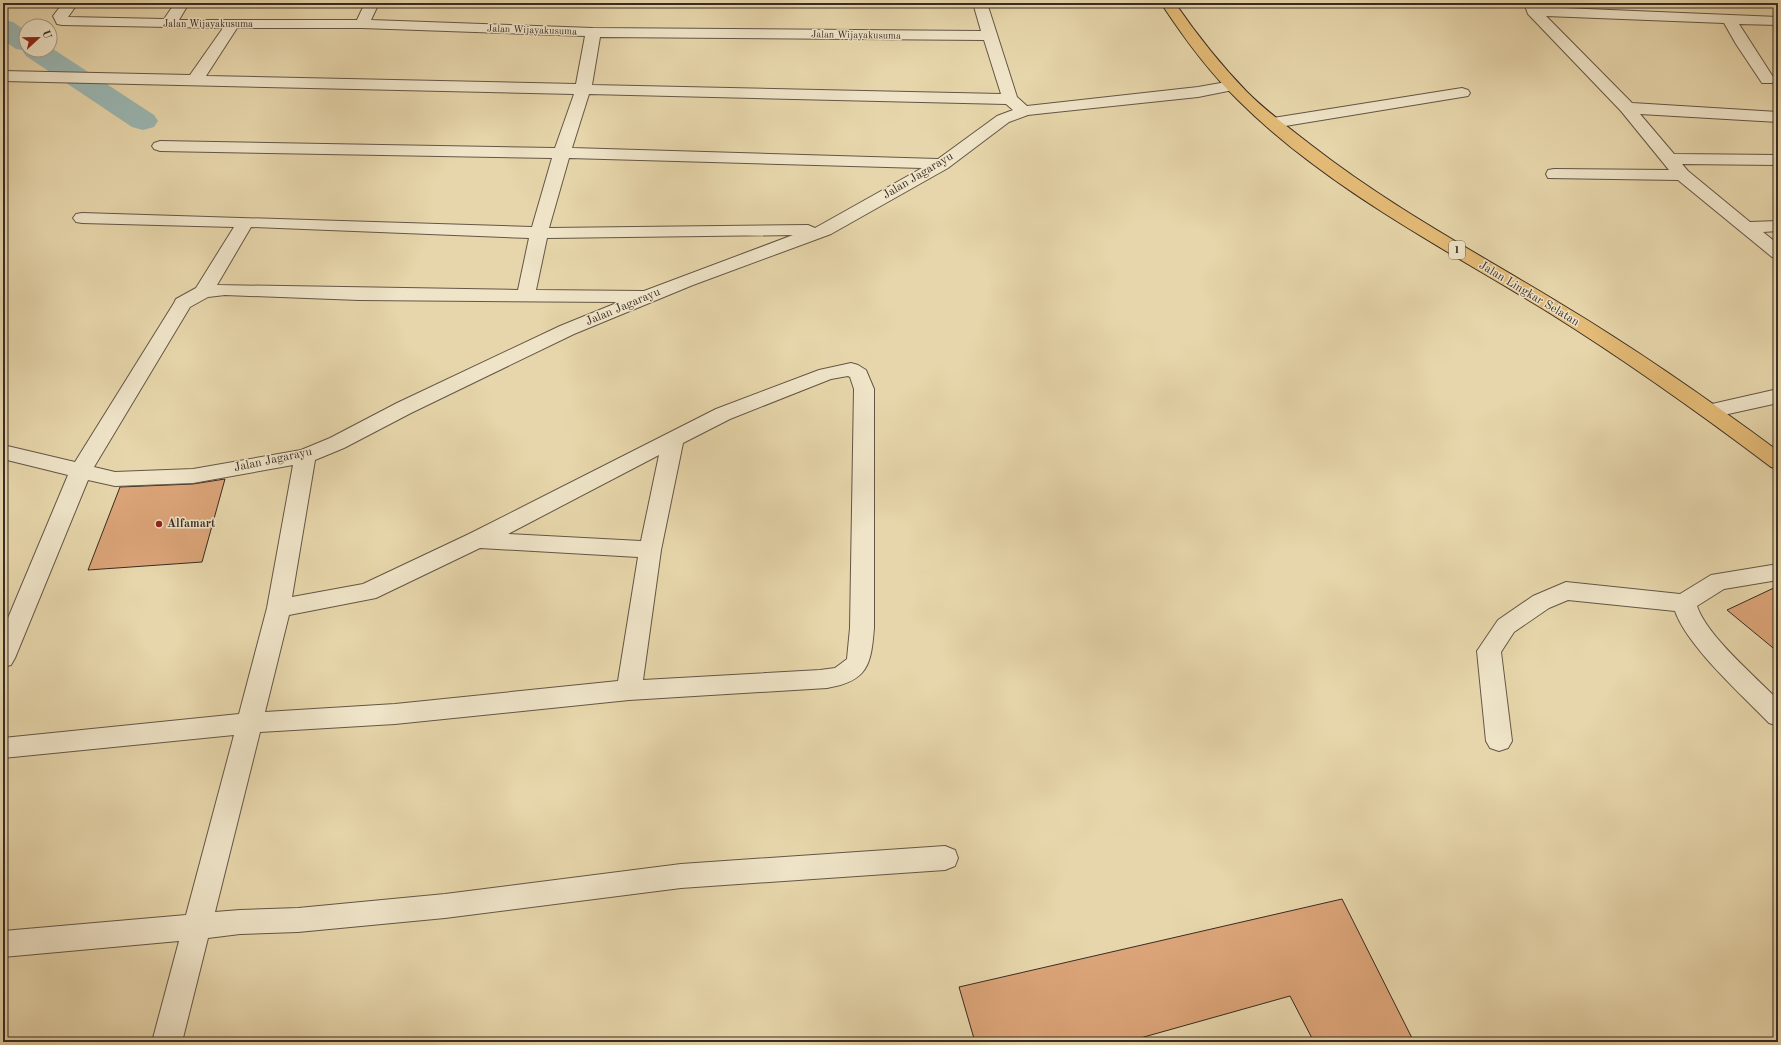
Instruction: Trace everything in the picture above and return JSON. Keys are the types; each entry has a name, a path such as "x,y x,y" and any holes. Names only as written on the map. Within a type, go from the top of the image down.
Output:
{"highway":[{"name":"Jalan Lingkar Selatan","path":"1168,3 1207,57 1232,86 1273,124 1354,185 1448,245 1588,330 1710,411 1778,462"}],"street":[{"name":"Jalan Wijayakusuma","path":"71,3 60,16 62,21 169,24 362,24 593,32 989,36"},
{"path":"169,24 182,3"},
{"path":"362,24 372,3"},
{"path":"980,3 989,36 1010,99 1025,111"},
{"path":"1532,7 1730,20 1778,21"},
{"path":"1532,7 1627,108 1682,175 1778,253"},
{"path":"1730,20 1743,44 1767,80"},
{"path":"195,80 233,24"},
{"path":"526,296 539,233 562,153 583,89 593,32"},
{"path":"3,76 1010,99"},
{"name":"Jalan Jagarayu","path":"3,452 115,479 180,477 305,456 350,436 404,408 566,330 649,296 825,230 942,164 982,133 1003,119 1025,111 1198,92 1232,86"},
{"path":"1273,124 1462,93"},
{"path":"1627,108 1778,117"},
{"path":"160,146 562,153 942,164"},
{"path":"1669,159 1778,160"},
{"path":"1554,174 1682,175"},
{"path":"82,218 246,222 539,233 825,230"},
{"path":"203,292 246,222"},
{"path":"1747,227 1778,226"},
{"path":"3,658 81,470 183,303 203,292 225,289 360,294 649,296"},
{"path":"3,748 249,723 395,714 629,690 832,679 850,672 858,662 862,628 864,389 859,374 851,369 826,374 723,414 477,540 368,592 279,608"},
{"path":"1710,411 1778,396"},
{"path":"629,690 650,550 673,439"},
{"path":"167,1042 279,608 305,456"},
{"path":"477,540 650,550"},
{"path":"1499,741 1489,651 1506,626 1541,602 1566,590 1607,596 1684,603 1719,581 1778,572"},
{"path":"1684,603 1690,621 1709,645 1778,716"},
{"path":"3,944 240,922 298,920 357,913 445,906 681,876 945,858"}],"building":[{"name":"Alfamart","path":"225,479 202,562 88,570 120,487 193,484"},
{"path":"1778,586 1778,652 1727,610"},
{"path":"1342,899 1414,1042 1314,1042 1290,996 1126,1042 975,1042 959,987"}],"waterway":[{"path":"3,28 18,38"},
{"path":"48,58 143,121"}],"place":[{"name":"Alfamart","path":"159,524"}]}
